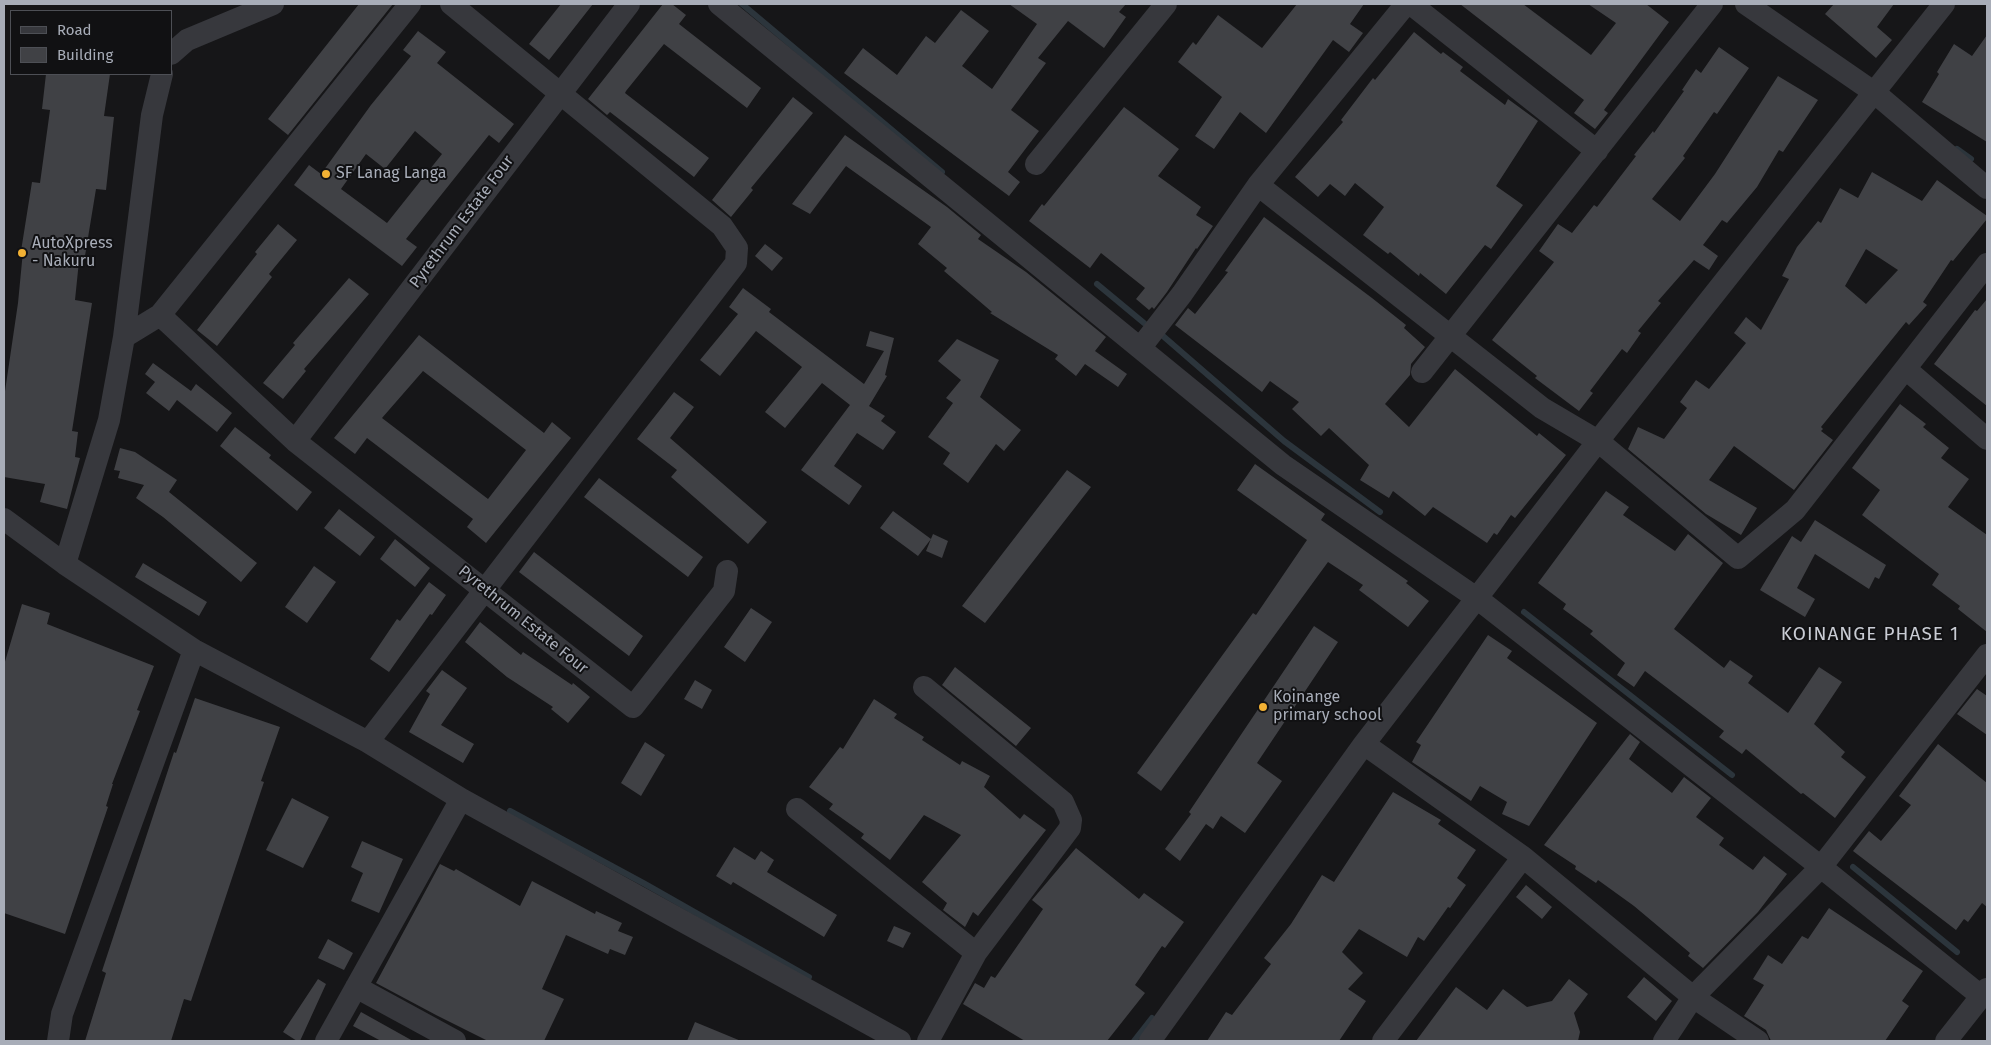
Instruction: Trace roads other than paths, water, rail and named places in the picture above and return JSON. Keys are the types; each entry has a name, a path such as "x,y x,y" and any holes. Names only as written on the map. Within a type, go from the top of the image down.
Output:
{"street":[{"path":"172,53 186,40 273,4"},
{"path":"124,337 160,315 410,4"},
{"path":"368,742 736,263 737,248 722,226 451,4"},
{"name":"Pyrethrum Estate Four","path":"295,440 629,4"},
{"path":"719,4 1283,465 1478,599 1984,993 1946,1041"},
{"path":"1036,164 1166,4"},
{"path":"1141,347 1182,294 1258,184 1406,4"},
{"path":"1411,4 1597,151"},
{"path":"1422,372 1452,337 1712,4"},
{"path":"1746,4 1875,92 1987,188"},
{"path":"1150,1041 1364,744 1478,599 1598,441 1944,4"},
{"path":"65,564 109,420 124,337 152,115 162,75"},
{"path":"1258,184 1542,408 1598,441 1738,558 1795,510 1907,370 1987,264"},
{"name":"Pyrethrum Estate Four","path":"160,315 295,440 632,708 724,591 726,571"},
{"path":"1907,370 1987,439"},
{"path":"4,519 65,564 194,650 368,742 461,799 900,1041"},
{"path":"58,1041 62,1014 194,650"},
{"path":"1664,1041 1693,997 1821,867 1987,655"},
{"path":"924,687 1062,802 1071,820 1070,828 976,953 928,1041"},
{"path":"1364,744 1523,857 1693,997 1758,1041"},
{"path":"326,1041 461,799"},
{"path":"797,809 976,953"},
{"path":"1384,1041 1523,857"},
{"path":"356,987 455,1041"}],"waterway":[{"path":"742,4 942,172"},
{"path":"1957,149 1971,159"},
{"path":"1097,284 1144,323"},
{"path":"1163,336 1284,441 1380,512"},
{"path":"1524,612 1732,775"},
{"path":"510,811 645,884 809,977"},
{"path":"1853,867 1957,952"},
{"path":"1134,1041 1152,1018"}],"place":[{"name":"SF Lanag Langa","path":"326,174"},
{"name":"AutoXpress - Nakuru","path":"22,253"},
{"name":"Koinange primary school","path":"1263,707"}],"district":[{"name":"KOINANGE PHASE 1","path":"1870,635"}]}
